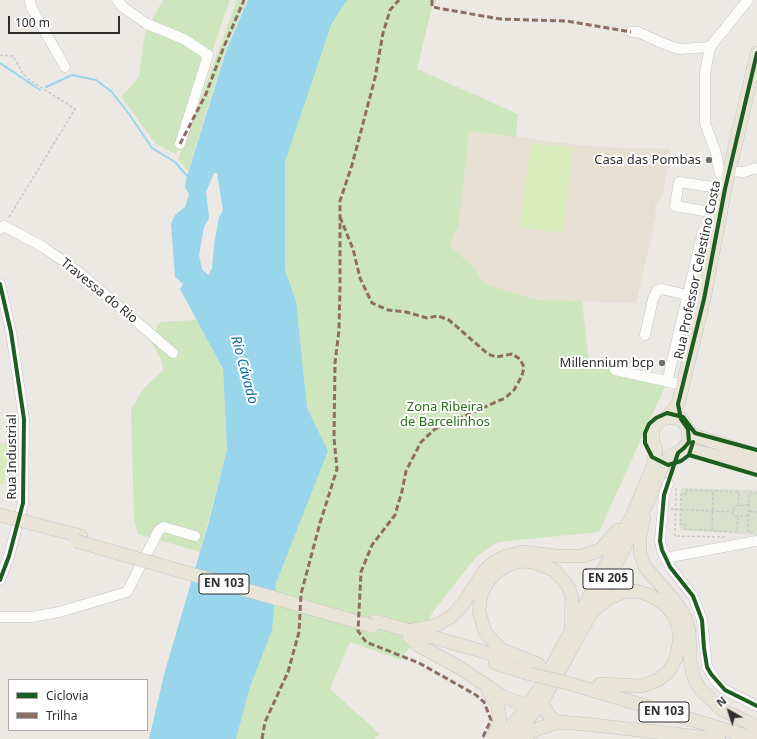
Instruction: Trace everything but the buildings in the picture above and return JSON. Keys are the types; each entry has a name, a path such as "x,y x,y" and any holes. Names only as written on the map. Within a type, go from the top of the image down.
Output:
{"main road":[{"name":"Rua Professor Celestino Costa","path":"667,417 678,404 683,385 704,299 722,214 727,180 757,53"},
{"path":"678,404 681,419 688,429 688,442 684,448 670,461 656,450 652,439 654,427 658,422 667,417 681,419"},
{"path":"689,434 757,455"},
{"path":"684,448 757,467"},
{"name":"EN 205","path":"498,739 536,703 541,687 633,514 648,482 656,450"},
{"name":"EN 205","path":"512,739 536,703 591,613 648,501 661,468 670,461"},
{"path":"648,501 640,536 640,552 644,568 675,601 683,614 689,630 690,661 694,678 700,689 721,709 757,727"},
{"path":"558,722 551,718 536,703 513,701 486,687 462,670 418,644 409,634 437,625 452,616 463,604 485,570 494,562 506,556 523,552 556,556 582,556 600,550 615,535 627,518 633,514"},
{"name":"EN 103","path":"5,519 572,681 757,739"},
{"path":"535,671 538,664 502,650 485,632 479,610 481,595 488,581 498,571 510,564 522,561 533,562 554,570 568,586 572,598 570,632"},
{"name":"EN 103","path":"572,681 642,686 658,680 669,671 676,658 680,639 678,625 673,614 668,608 651,596 637,591 624,592 609,598 591,613"},
{"name":"EN 103","path":"600,684 757,732"},
{"path":"486,687 497,704 500,719 496,732 490,739"},
{"name":"EN 103","path":"520,739 538,729 558,722 719,739"}],"street":[{"path":"30,0 31,7 65,67"},
{"path":"117,0 123,7 147,24 184,39 208,55 180,144"},
{"path":"727,180 720,174 716,154 705,123 705,72 710,47 748,0"},
{"path":"631,32 638,32 679,49 710,47"},
{"path":"722,214 675,206 679,182 727,180 757,168"},
{"name":"Travessa do Rio","path":"2,228 42,247 80,273 173,353"},
{"name":"Rua Professor Celestino Costa","path":"667,382 703,231 718,234"},
{"name":"Rua Industrial","path":"0,284 10,332 24,418 23,503 9,556 0,580"},
{"path":"645,334 653,299 657,291 662,289 704,299"},
{"path":"615,370 683,385"},
{"path":"672,486 664,495 660,541 665,558 693,596 702,620 704,648 711,674 725,690 757,706"},
{"path":"0,617 32,617 59,612 127,592 159,530 164,527 195,536"},
{"path":"665,558 757,541"}],"path":[{"path":"0,55 13,56 24,74 31,81 76,109 2,228"},
{"path":"672,486 676,509 675,536 730,538 732,546"},
{"path":"738,506 739,492 687,490 687,494 681,494 680,524 685,524 685,529 738,532 738,517"},
{"path":"712,530 713,491"},
{"path":"748,532 749,493 757,493"},
{"path":"732,512 735,506 749,505"},
{"path":"676,509 732,512 734,516 748,516"},
{"path":"748,511 757,512"}],"shaded area":[{"path":"469,131 596,147 671,149 662,197 655,205 656,217 636,303 537,300 489,287 484,284 474,268 449,245 459,225"}],"green space":[{"path":"163,0 230,0 176,154 156,144 121,97 139,77 145,33"},
{"path":"237,0 247,0 226,48 188,171 178,160"},
{"name":"Zona Ribeira de Barcelinhos","path":"336,0 437,0 432,7 417,69 518,114 516,137 469,131 459,225 449,245 474,268 484,284 537,300 582,301 589,362 667,382 599,532 498,542 476,557 435,609 401,660 350,642 330,689 380,734 374,739 236,739 285,270 285,162 317,22"},
{"path":"531,143 573,148 562,233 520,227"},
{"path":"197,320 223,369 227,449 200,552 138,534 134,518 131,409 144,388 163,370 162,362 151,342 159,322"},
{"path":"0,443 9,444 4,484 0,483"},
{"path":"681,488 757,490 757,535 680,530"}],"water":[{"name":"Rio Cávado","path":"248,0 347,0 331,25 285,162 285,270 296,301 307,408 328,451 276,583 272,630 249,690 236,739 149,739 165,671 208,525 227,449 223,369 180,289 183,284 175,277 171,224 175,215 185,207 189,194 185,187 187,176 227,48","holes":["214,173 217,173 223,210 219,217 214,244 212,269 208,275 202,269 199,255 204,227 209,218 206,192"]}],"waterway":[{"path":"0,63 40,90"},
{"path":"46,87 72,75 96,80 111,91 152,148 175,162 188,177"}],"marked path":[{"path":"180,144 206,94 244,0"},
{"path":"262,739 265,722 288,672 299,632 301,594 320,523 337,469 334,438 335,363 339,330 340,201 352,165 375,78 383,33 390,10 399,0"},
{"path":"432,0 432,7 500,19 566,21 631,32"},
{"path":"340,217 353,249 360,278 372,303 388,310 406,312 427,318 438,316 449,320 488,354 496,357 512,354 520,359 524,367 522,376 514,390 505,398 435,429 421,442 406,471 395,515 372,545 361,572 358,631 366,642 419,663 476,695 484,702 491,720 482,739"}],"cycle path":[{"path":"757,53 725,189 704,299 678,404 681,419 688,429 689,442 678,453 664,495 660,541 662,550 670,567 693,596 702,620 707,667 711,674 725,690 757,706"},
{"path":"0,284 11,332 24,419 23,503 9,556 0,580"},
{"path":"693,442 689,455 681,461 668,465 652,457 645,443 645,433 649,424 656,418 667,413 683,417 695,433 757,450"},
{"path":"689,455 757,475"}],"place":[{"name":"Casa das Pombas","path":"709,160"},
{"name":"Millennium bcp","path":"662,363"}]}
